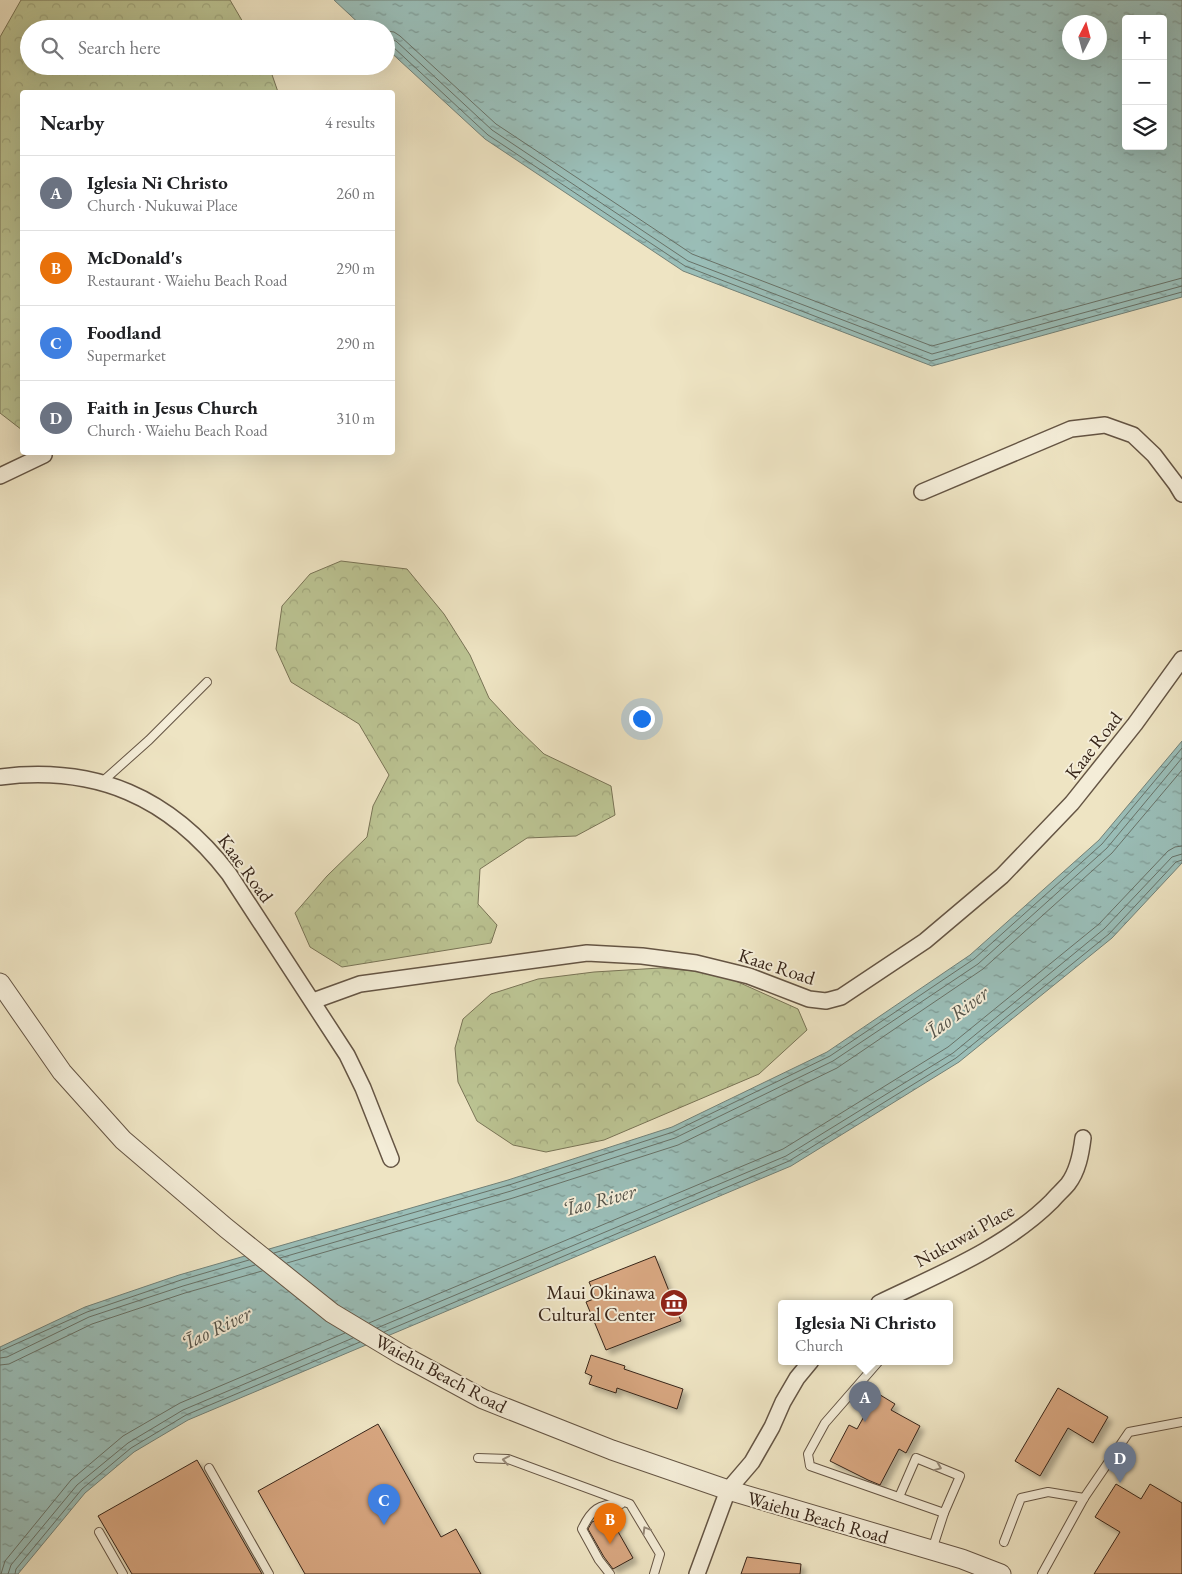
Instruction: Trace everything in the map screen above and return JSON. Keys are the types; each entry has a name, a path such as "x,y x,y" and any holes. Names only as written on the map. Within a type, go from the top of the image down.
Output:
{"street":[{"path":"922,492 1071,429 1105,425 1133,435 1154,455 1182,494"},
{"path":"0,476 44,455"},
{"name":"Kaae Road","path":"313,1001 360,984 587,953 642,956 696,963 749,976 809,999 826,1002 841,997 925,941 1002,876 1072,804 1135,724 1182,659"},
{"name":"Kaae Road","path":"0,777 23,774 50,774 76,776 102,782 127,791 159,808 194,834 213,853 229,874 313,1001 346,1055 363,1088 391,1159"},
{"name":"Waiehu Beach Road","path":"0,982 62,1072 123,1140 226,1228 332,1313 402,1355 483,1399 575,1436 728,1490 962,1559 1000,1574"},
{"name":"Nukuwai Place","path":"887,1300 990,1248 1018,1230 1044,1209 1068,1185 1078,1163 1083,1138"},
{"path":"698,1574 728,1490 752,1462 772,1427 783,1402 797,1378 808,1365"}],"lane":[{"path":"102,782 149,740 207,682"},
{"path":"876,1365 825,1423 808,1454 810,1466 944,1514"},
{"path":"1042,1574 1084,1498 1129,1432 1182,1422"},
{"path":"478,1458 508,1459 630,1504 660,1554 654,1574"},
{"path":"899,1498 916,1458 960,1476 944,1514 932,1550"},
{"path":"209,1468 269,1574"},
{"path":"1004,1542 1021,1498 1048,1492 1084,1498"},
{"path":"610,1574 599,1560 582,1529 589,1514 607,1503 630,1504"},
{"path":"99,1532 123,1574"}],"green space":[{"path":"21,0 230,0 242,20 20,20 20,75 272,75 277,90 20,90 20,428 0,413 0,37"},
{"path":"341,561 407,569 444,614 470,655 489,698 516,727 544,754 611,786 615,815 576,836 527,838 480,869 478,904 497,925 491,943 342,967 310,947 295,913 327,876 367,837 373,806 389,775 359,724 291,682 276,649 282,606 310,574"},
{"path":"660,968 718,973 798,1009 807,1030 759,1074 604,1140 546,1152 513,1145 477,1121 458,1082 455,1048 463,1019 491,994 538,979 594,972"}],"water":[{"path":"334,0 1182,0 1182,297 932,366 683,271 485,139 395,56 395,20 355,20"},
{"name":"ʻĪao River","path":"1182,741 1182,863 1112,938 959,1062 791,1166 188,1420 134,1452 85,1493 18,1574 0,1574 0,1347 85,1307 179,1275 508,1180 672,1127 827,1052 970,955 1099,840"}],"building":[{"path":"655,1256 681,1321 606,1350 586,1302 596,1298 589,1282"},
{"path":"591,1355 625,1366 624,1369 683,1389 677,1409 617,1388 616,1393 589,1384 592,1376 585,1373"},
{"path":"1058,1388 1108,1417 1093,1443 1068,1428 1040,1476 1015,1461"},
{"path":"877,1393 895,1404 891,1410 920,1426 906,1453 899,1449 880,1485 830,1461 849,1425 857,1429"},
{"path":"378,1424 441,1537 456,1529 481,1574 305,1574 258,1491"},
{"path":"197,1460 262,1574 132,1574 98,1516"},
{"path":"1116,1484 1141,1499 1150,1484 1182,1503 1182,1574 1094,1574 1120,1532 1095,1517"},
{"path":"608,1514 633,1558 613,1569 588,1529 592,1522"},
{"path":"747,1557 801,1564 800,1574 741,1574"}],"place":[{"name":"Maui Okinawa Cultural Center","path":"674,1303"},
{"name":"Iglesia Ni Christo","path":"865,1422"},
{"name":"Faith in Jesus Church","path":"1120,1483"},
{"name":"Foodland","path":"384,1525"},
{"name":"McDonald's","path":"610,1544"}]}
